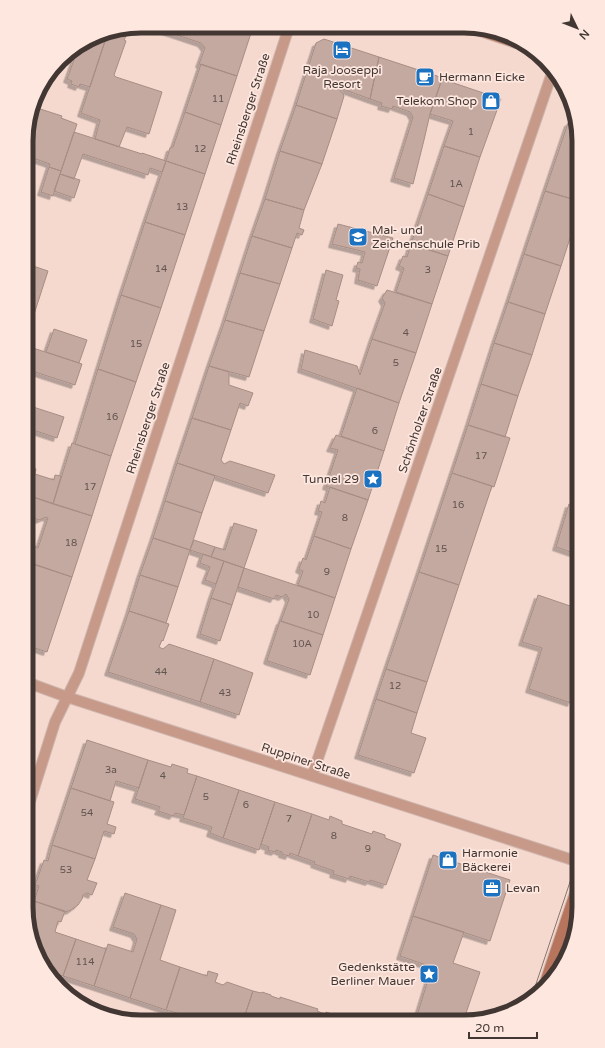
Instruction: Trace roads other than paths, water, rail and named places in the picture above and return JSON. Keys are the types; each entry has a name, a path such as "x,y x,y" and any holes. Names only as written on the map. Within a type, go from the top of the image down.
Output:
{"main road":[{"path":"547,976 572,902"}],"street":[{"name":"Rheinsberger Straße","path":"33,792 55,722 82,665 287,33"},
{"name":"Schönholzer Straße","path":"312,776 551,77"},
{"name":"Ruppiner Straße","path":"33,685 67,697 572,860"}],"tram line":[{"path":"535,988 572,876"}],"place":[{"name":"Raja Jooseppi Resort","path":"342,50"},
{"name":"Hermann Eicke","path":"425,77"},
{"name":"Telekom Shop","path":"491,101"},
{"name":"Mal- und Zeichenschule Prib","path":"358,237"},
{"name":"Tunnel 29","path":"373,479"},
{"name":"Harmonie Bäckerei","path":"448,860"},
{"name":"Levan","path":"492,888"},
{"name":"Gedenkstätte Berliner Mauer","path":"429,974"}]}
